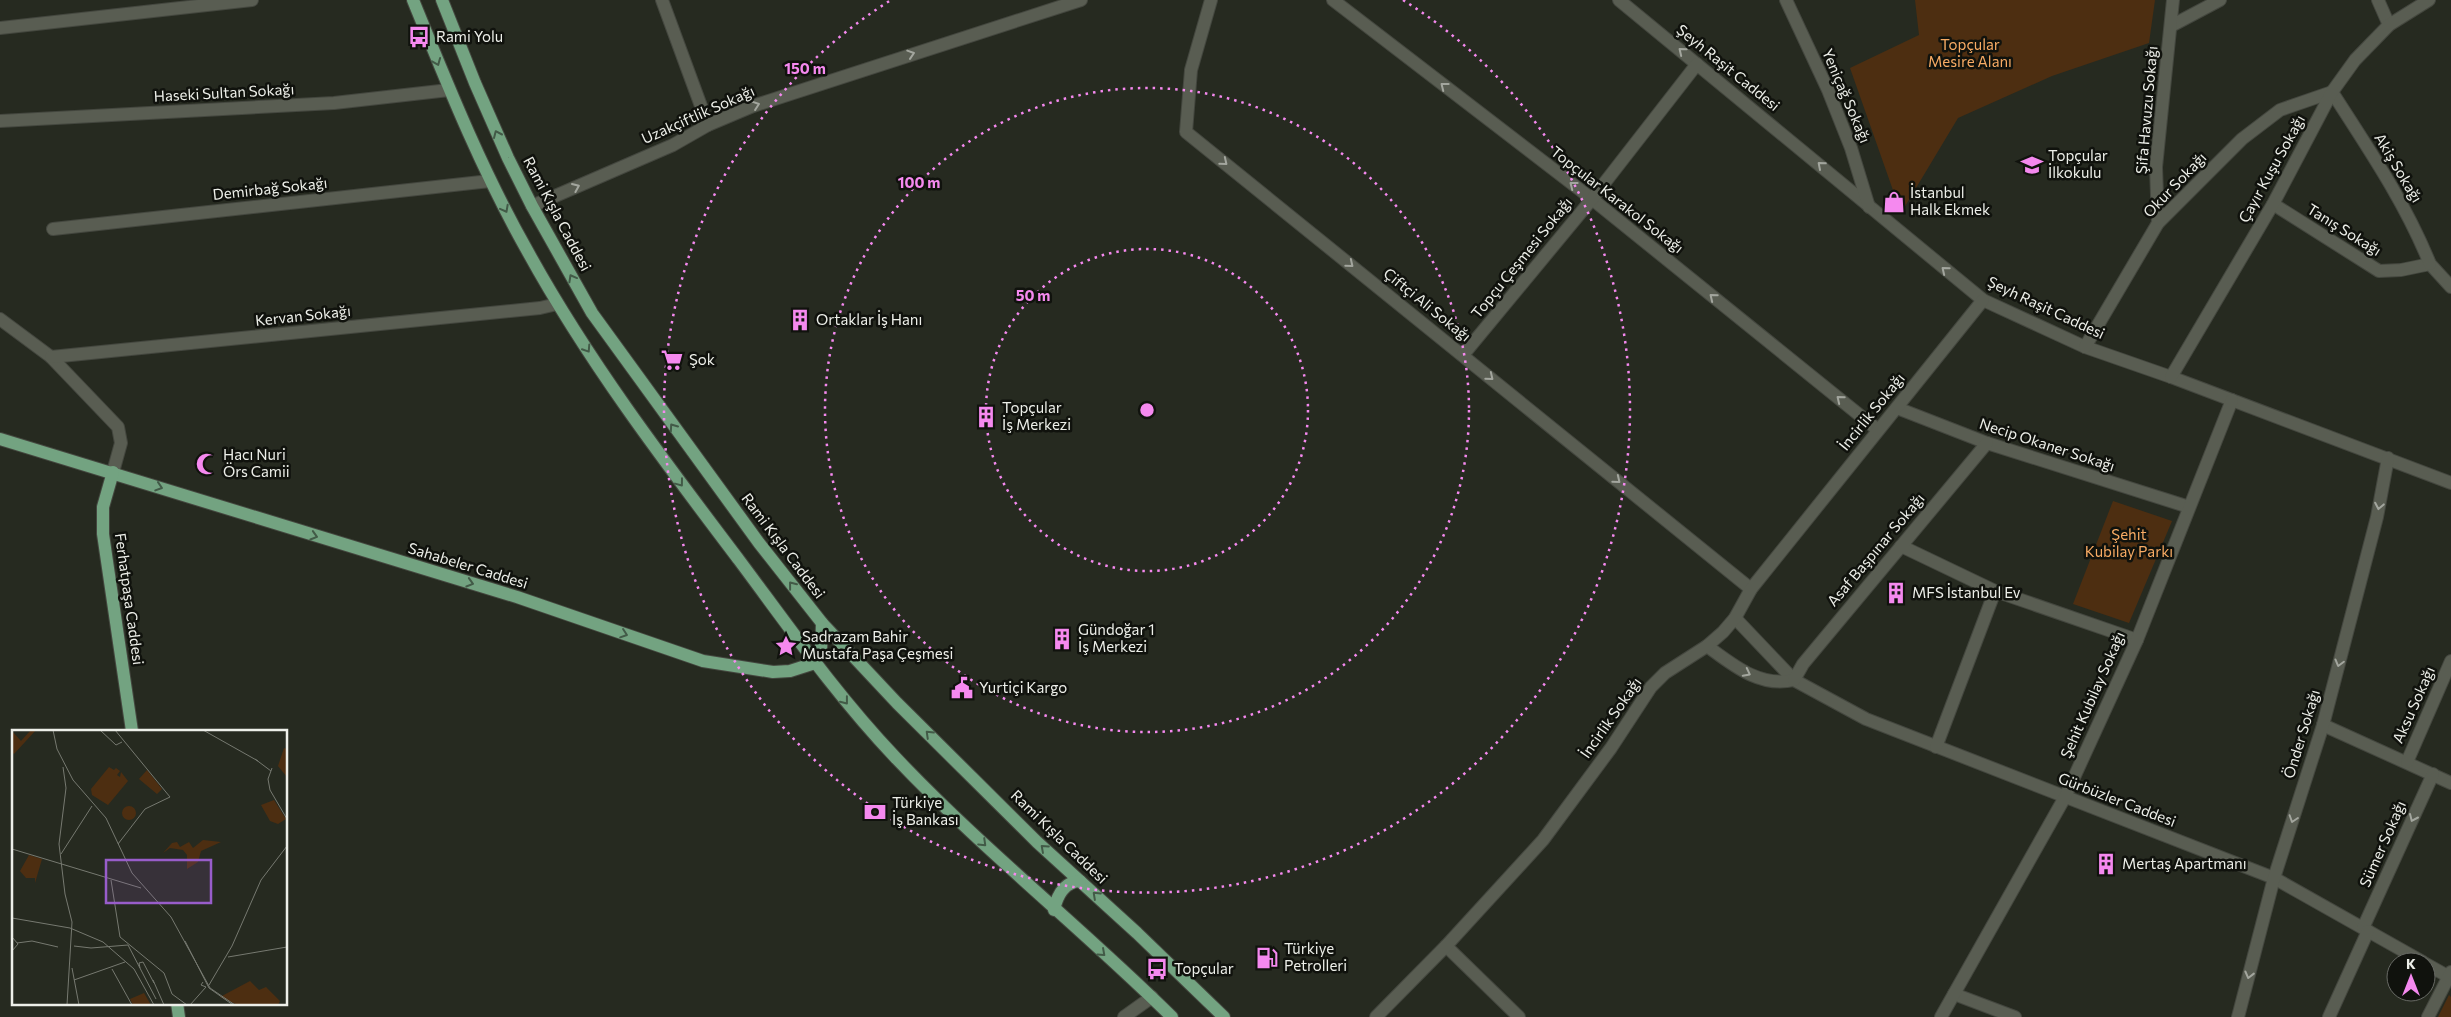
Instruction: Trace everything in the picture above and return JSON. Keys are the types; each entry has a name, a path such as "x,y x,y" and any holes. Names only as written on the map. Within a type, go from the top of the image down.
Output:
{"main road":[{"path":"413,0 449,90 490,181 558,304 611,386 669,468 815,663 854,711 897,759 1054,910 1172,1017"},
{"name":"Rami Kışla Caddesi","path":"442,0 475,83 532,206 592,313 698,461 822,623 897,703 1037,842 1224,1017"},
{"name":"Sahabeler Caddesi","path":"0,439 517,597 703,661 773,672 790,671 815,663"},
{"name":"Ferhatpaşa Caddesi","path":"113,472 103,507 103,534 132,730"},
{"path":"815,663 821,651 822,623"},
{"path":"1054,910 1058,895 1068,885 1080,881"},
{"path":"177,1004 179,1017"}],"street":[{"path":"0,28 252,0"},
{"path":"662,0 708,125"},
{"name":"Uzakçiftlik Sokağı","path":"532,206 673,145 708,125 753,106 1081,0"},
{"name":"Çiftçi Ali Sokağı","path":"1211,0 1191,70 1186,132 1751,589"},
{"name":"Topçular Karakol Sokağı","path":"1333,0 1592,199 1878,430"},
{"name":"Şeyh Raşit Caddesi","path":"1619,0 1983,300 2084,346 2451,483"},
{"name":"Yeniçağ Sokağı","path":"1786,0 1831,98 1851,148 1869,207"},
{"name":"Şifa Havuzu Sokağı","path":"2158,223 2156,167 2173,0"},
{"path":"2171,26 2220,0"},
{"path":"2378,0 2389,25"},
{"name":"Çayır Kuşu Sokağı","path":"2171,377 2273,204 2332,92 2355,60 2389,25 2429,0"},
{"name":"Topçu Çeşmesi Sokağı","path":"1464,355 1592,199 1698,64"},
{"name":"Haseki Sultan Sokağı","path":"0,121 334,103 449,90"},
{"name":"Okur Sokağı","path":"2084,346 2158,223 2242,139 2280,110 2332,92"},
{"name":"Akiş Sokağı","path":"2332,92 2395,190 2417,232 2430,264"},
{"name":"Demirbağ Sokağı","path":"53,229 490,181"},
{"name":"Tanış Sokağı","path":"2273,204 2379,271 2402,270 2430,264"},
{"path":"2430,264 2451,287"},
{"name":"İncirlik Sokağı","path":"1376,1017 1446,946 1543,840 1610,748 1651,687 1665,673 1707,646 1735,618 1751,589 1983,300"},
{"name":"Kervan Sokağı","path":"51,357 540,308 558,304"},
{"path":"0,319 51,357 118,427 121,443 113,472"},
{"name":"Şehit Kubilay Sokağı","path":"1941,1017 2065,797 2136,640 2232,400"},
{"name":"Necip Okaner Sokağı","path":"1897,408 1987,443 2189,507"},
{"name":"Asaf Başpınar Sokağı","path":"1794,680 1803,664 1987,443"},
{"name":"Önder Sokağı","path":"2238,1017 2274,878 2323,725 2377,517 2388,458"},
{"path":"1901,546 1995,591 2136,640"},
{"path":"1936,747 1995,591"},
{"path":"1735,618 1794,680"},
{"path":"1707,646 1736,668 1757,678 1781,683 1794,680"},
{"name":"Aksu Sokağı","path":"2407,762 2451,661"},
{"name":"Gürbüzler Caddesi","path":"1794,680 1866,719 2274,878 2405,952"},
{"path":"2323,725 2451,783"},
{"name":"Sümer Sokağı","path":"2329,1017 2433,774"},
{"path":"1446,946 1519,1017"},
{"name":"Gürbüzler Caddesi","path":"2436,968 2450,975"},
{"path":"2428,1017 2450,975"},
{"path":"1954,994 2015,1017"},
{"path":"1124,1017 1152,997"}],"green space":[{"name":"Topçular Mesire Alanı","path":"1915,0 2155,0 2149,43 2052,76 1958,118 1901,213 1850,68 1919,35"},
{"name":"Şehit Kubilay Parkı","path":"2113,501 2172,521 2129,623 2073,604"},
{"path":"2449,995 2451,997 2451,1017 2438,1017"}],"place":[{"name":"Rami Yolu","path":"419,37"},
{"name":"Topçular İlkokulu","path":"2032,165"},
{"name":"İstanbul Halk Ekmek","path":"1894,202"},
{"name":"Ortaklar İş Hanı","path":"800,320"},
{"name":"Şok","path":"672,360"},
{"name":"Topçular İş Merkezi","path":"986,417"},
{"name":"Hacı Nuri Örs Camii","path":"207,464"},
{"name":"MFS İstanbul Ev","path":"1896,593"},
{"name":"Gündoğar 1 İş Merkezi","path":"1062,639"},
{"name":"Sadrazam Bahir Mustafa Paşa Çeşmesi","path":"786,646"},
{"name":"Yurtiçi Kargo","path":"962,688"},
{"name":"Türkiye İş Bankası","path":"875,812"},
{"name":"Mertaş Apartmanı","path":"2106,864"},
{"name":"Türkiye Petrolleri","path":"1267,958"},
{"name":"Topçular","path":"1157,969"}]}
